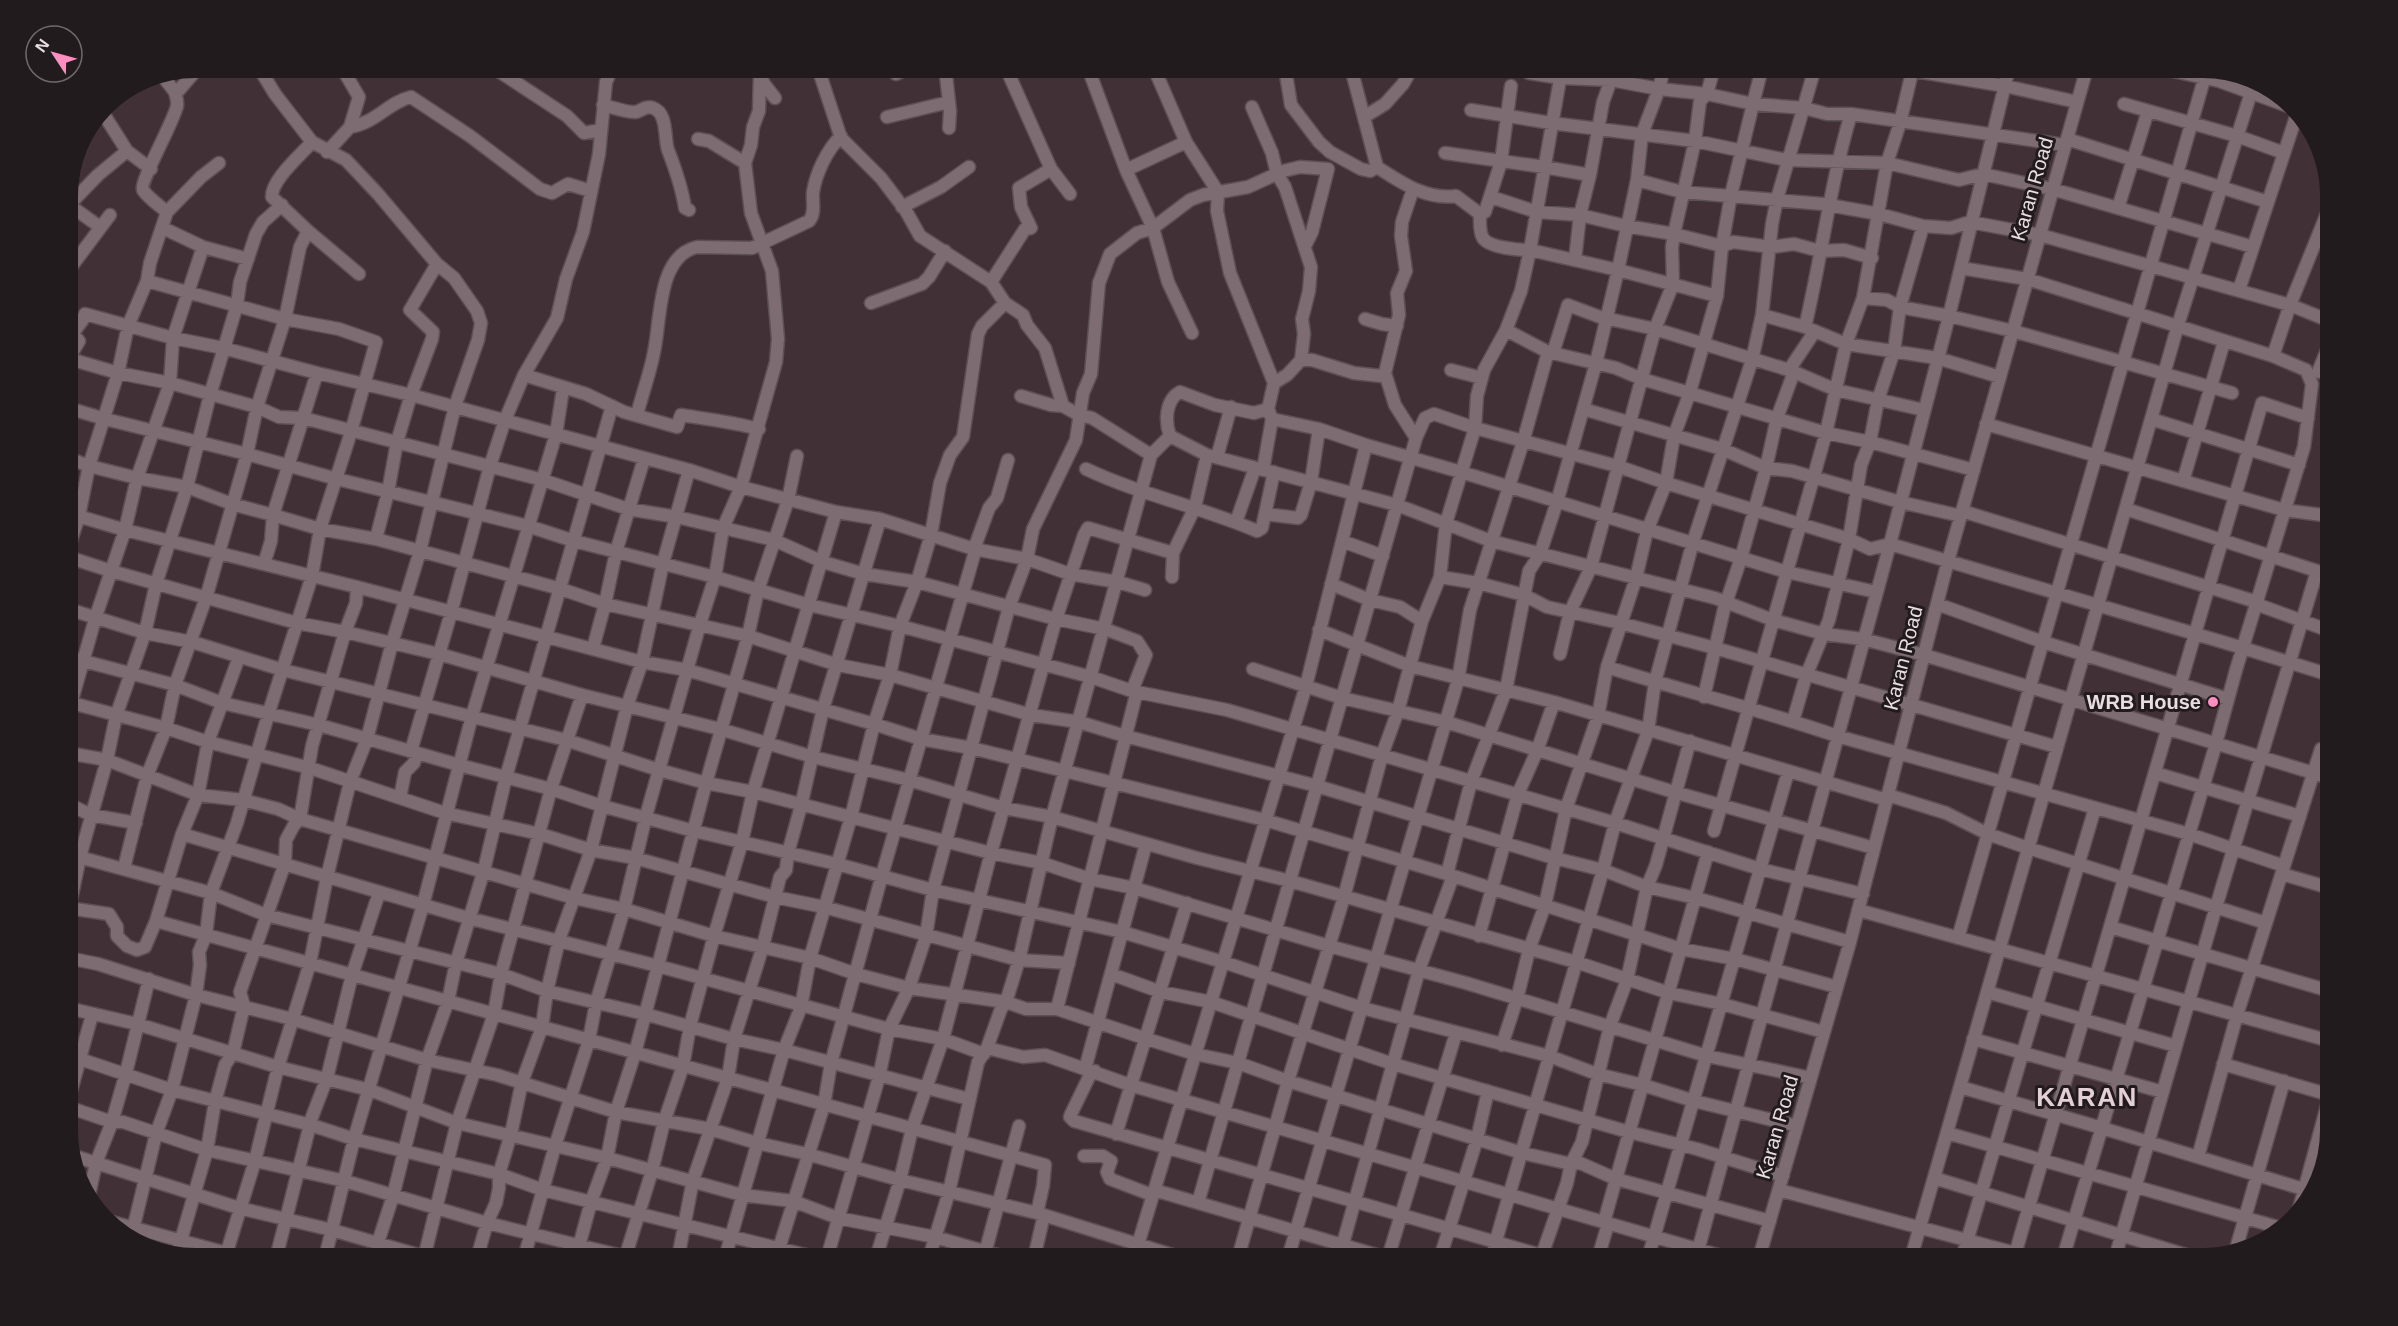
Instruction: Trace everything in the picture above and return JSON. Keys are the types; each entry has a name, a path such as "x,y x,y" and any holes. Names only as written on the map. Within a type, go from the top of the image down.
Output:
{"street":[{"path":"175,92 189,78"},
{"path":"227,1248 255,1161 265,1113 310,963 327,876 350,782 367,739 404,600 420,552 455,406 478,340 481,323 477,311 454,278 437,264 346,160 327,152 312,142 275,94 266,78"},
{"path":"327,152 350,127 358,97 348,78"},
{"path":"509,78 567,116 584,133 601,130"},
{"path":"400,798 405,771 414,763 414,752 424,704 490,466 505,420 524,375 557,318 566,279 583,232 599,154 608,78"},
{"path":"527,1248 555,1146 589,1040 596,1003 624,909 646,816 715,577 723,528 741,487 776,362 778,339 772,271 764,242 755,228 751,213 745,164 759,111 758,78"},
{"path":"761,78 775,98"},
{"path":"821,78 841,136 871,166 902,207 920,236 991,282 1005,303 1023,315 1027,325 1045,348 1063,406"},
{"path":"946,78 949,128"},
{"path":"1010,78 1051,169 1070,194"},
{"path":"1092,78 1126,170 1153,228 1168,282 1192,333"},
{"path":"1086,469 1113,482 1195,507 1259,531 1265,514 1264,470 1275,383 1230,273 1217,211 1218,192 1186,142 1158,78"},
{"path":"1287,78 1291,105 1319,142 1330,152 1361,169 1370,171 1377,167"},
{"path":"1354,78 1377,167 1413,189 1444,198 1456,196 1480,214 1484,240 1516,250 1530,250 1575,260 1717,296"},
{"path":"1364,117 1385,104 1406,78"},
{"path":"1241,1248 1302,1032 1344,897 1382,755 1398,711 1422,621 1440,577 1446,523 1475,428 1477,396 1484,370 1506,330 1521,291 1561,78"},
{"path":"1575,260 1580,216 1610,78"},
{"path":"1624,78 1659,89 1707,94 1753,104 1804,108 1827,114 1851,114 1900,123 2066,142 2222,185 2268,202"},
{"path":"1341,1248 1419,970 1437,923 1471,782 1506,690 1529,571 1540,554 1557,502 1596,363 1637,180 1642,134 1662,78"},
{"path":"1560,654 1570,612 1591,567 1655,329 1673,284 1674,234 1695,141 1700,101 1707,94 1711,78"},
{"path":"1502,1045 1517,999 1529,950 1545,905 1566,809 1598,716 1607,667 1647,531 1666,483 1674,436 1690,392 1717,296 1722,246 1731,195 1760,78"},
{"path":"1494,1248 1508,1194 1604,870 1615,823 1648,731 1655,682 1693,542 1735,405 1752,360 1762,315 1777,199 1812,78"},
{"path":"1714,831 1826,433 1846,344 1863,298 1864,284 1872,258 1887,163 1900,123 1911,78"},
{"path":"1964,78 2077,102"},
{"path":"1699,1248 1749,1066 1772,971 1890,544 1949,316 2007,78"},
{"name":"Karan Road","path":"1762,1248 1850,942 1961,513 2084,78"},
{"path":"1958,938 2205,78"},
{"path":"167,81 175,92 178,103 155,151 151,169 142,189 167,212"},
{"path":"1480,214 1485,212 1501,162 1511,86"},
{"path":"1914,1248 2178,325 2252,89"},
{"path":"350,127 364,124 403,99 411,97 470,136 540,189 552,193 568,184 591,191"},
{"path":"887,117 949,102"},
{"path":"2124,104 2237,136 2284,153"},
{"path":"603,105 637,112 650,107 660,113 665,127 664,137 676,169 685,208 689,210"},
{"path":"1252,107 1272,153 1277,174 1284,187 1311,267 1302,319 1304,334 1301,360 1287,375 1275,383"},
{"path":"1471,110 1551,123 1695,141 1787,160 1887,163 1959,180 1983,174 2052,189 2253,247"},
{"path":"2118,208 2148,111"},
{"path":"1704,697 1726,604 1742,558 1777,418 1791,371 1810,329 1820,250 1837,160 1851,114"},
{"path":"107,119 128,152 151,169"},
{"path":"2239,290 2294,122"},
{"path":"637,415 655,350 658,308 677,258 688,249 697,247 745,249 811,219 813,190 830,149 841,136"},
{"path":"698,139 709,141 745,164"},
{"path":"312,142 279,179 272,192 272,197 359,274"},
{"path":"1126,170 1186,142"},
{"path":"78,195 98,175 128,152"},
{"path":"1444,153 1544,166 1590,176"},
{"path":"78,499 105,419 128,326 147,281 150,262 164,228 167,212 201,177 219,163"},
{"path":"902,207 941,187 969,166"},
{"path":"830,1248 879,1077 889,1029 909,988 926,936 933,890 996,653 1027,559 1033,529 1076,440 1083,393 1091,374 1095,307 1105,264 1110,254 1137,233 1153,228 1190,200 1248,187 1300,167 1328,169 1312,232 1305,246"},
{"path":"991,282 1025,229 1031,228 1022,207 1019,188 1051,169"},
{"path":"1637,180 1682,192 1777,199 1879,214 1923,226 1951,228 1970,222 2040,235 2239,290 2290,305 2320,317"},
{"path":"1413,189 1402,222 1401,236 1406,271 1397,293 1400,304 1397,326 1385,373 1395,405 1416,438"},
{"path":"1491,197 1537,212 1580,216 1674,234 1722,246 1733,242 1771,247 1794,244 1820,250 1844,249 1872,258"},
{"path":"78,846 91,815 107,760 116,716 144,633 156,584 187,487 210,395 237,305 240,282 260,228 282,206"},
{"path":"78,212 100,227"},
{"path":"78,257 110,215"},
{"path":"1793,721 1806,676 1824,634 1839,582 1861,465 1870,442 1878,400 1894,351 1900,307 1923,226"},
{"path":"164,228 203,247 248,259"},
{"path":"124,868 147,776 166,728 175,685 206,598 247,454 257,407 285,319 300,247 308,231"},
{"path":"2273,356 2290,305 2320,231"},
{"path":"78,678 125,530 137,478 170,383 173,338 203,247"},
{"path":"871,303 922,284 945,251"},
{"path":"376,539 398,442 411,395 424,365 433,332 410,310 437,264"},
{"path":"1960,268 2027,279 2178,325 2318,372 2312,384 2304,447 2066,1248"},
{"path":"133,1230 156,1134 172,1090 196,995 200,965 199,952 206,935 211,893 229,848 268,715 284,670 312,576 320,529 337,479 376,342 339,329 285,319 147,281"},
{"path":"1863,298 1887,300 1900,307 2013,331 2232,393"},
{"path":"728,1248 784,1050 801,1006 810,958 851,817 874,724 890,675 900,626 917,582 931,535 945,470 950,455 963,437 978,334 982,326 1005,303"},
{"path":"1291,1248 1458,680 1470,610 1550,353 1568,305 1590,314 1655,329 1791,371 1836,390 1924,410"},
{"path":"78,324 85,314 173,338 273,360 317,373 455,406 689,470 788,500 836,512 880,519 975,548 1027,559 1070,574 1118,582 1145,590"},
{"path":"1762,315 1810,329 1846,344 1937,358 2000,377"},
{"path":"1365,319 1397,326"},
{"path":"1506,330 1550,353 1616,368 1642,379 1826,433 1870,442 1974,470"},
{"path":"2183,481 2224,342"},
{"path":"1301,360 1312,360 1354,373 1381,376 1385,373"},
{"path":"78,362 170,383 257,407 279,417 303,418 351,432 444,453 543,480 628,509 677,516 774,540 823,562 864,574 962,592 1009,608 1105,629 1137,641 1146,655 1134,691 1125,736 1057,1009"},
{"path":"1451,370 1482,378"},
{"path":"264,564 271,541 273,515 317,373"},
{"path":"524,375 563,389 586,394 612,406 676,427 681,415 759,429"},
{"path":"328,1248 354,1140 400,988 472,716 556,434 563,389"},
{"path":"1876,592 1787,572 1693,542 1647,531 1270,414 1215,405 1180,392 1175,395 1168,413 1166,424 1170,436 1212,456 1397,505 1491,541 1715,598 1773,620 1824,634 1863,639 1924,655 2320,775"},
{"path":"1021,396 1051,405 1063,406 1079,415 1092,418 1150,455"},
{"path":"2017,1248 2262,403 2308,418"},
{"path":"376,1248 393,1196 427,1060 448,1001 468,918 484,870 506,777 588,497 612,406"},
{"path":"1172,577 1173,553 1195,507 1231,406"},
{"path":"1583,409 1722,449 1766,468 1791,471 1900,502 1961,513 2112,557 2257,603 2320,627"},
{"path":"78,411 289,467 528,526 574,541 715,577 809,605 900,626 1091,677 1134,691 1227,710 1518,794 1761,869 1863,894"},
{"path":"1198,1203 1416,438 1425,418 1434,414 1523,442 1617,466 1849,538 1870,549 1890,544 2320,672"},
{"path":"2151,419 2298,465"},
{"path":"1986,424 2284,510 2320,515"},
{"path":"1265,514 1298,518 1311,482 1319,429"},
{"path":"931,1248 949,1192 978,1062 1006,1002 1019,960 1052,817 1118,582 1150,455 1170,436"},
{"path":"1137,1248 1306,686 1366,445"},
{"path":"579,1246 591,1202 607,1158 616,1112 635,1053 720,729 748,636 758,590 788,500 798,456"},
{"path":"593,648 606,604 616,552 644,459"},
{"path":"779,1248 824,1105 831,1063 948,640 975,548 989,508 997,498 1008,460"},
{"path":"78,462 137,478 187,487 232,504 320,529 376,539 561,589 606,604 748,636 838,665 890,675 1031,715 1079,722 1370,800 1554,858 1604,870 1647,887 1696,898 1850,942"},
{"path":"480,1248 487,1222 496,1203 499,1174 512,1134 522,1082 542,1027 547,991 559,940 591,850 627,706 642,662 663,563 689,470"},
{"path":"1236,522 1264,470"},
{"path":"2118,1248 2202,954 2317,571 2126,509"},
{"path":"630,1248 664,1122 683,1066 690,1026 742,842 766,742 823,562 836,512"},
{"path":"78,516 125,530 357,587 642,662 687,670 874,724 921,740 971,748 1113,785 1265,820 1494,888 1681,949 1734,959 1837,987"},
{"path":"680,1248 693,1180 728,1078 734,1039 763,946 780,877 786,870 788,853 823,709 880,519"},
{"path":"879,1248 900,1180 912,1129 943,1039 991,853 1056,619 1088,528 1173,553"},
{"path":"1342,541 1383,556"},
{"path":"78,560 297,624 345,632 439,654 582,695 720,729 813,757 909,780 1004,808 1052,817 1290,881 1576,962 1669,993 1722,1004 1824,1032"},
{"path":"1440,577 1478,583 1524,595 1546,607 1620,623 1715,648 2057,747"},
{"path":"1331,584 1370,600 1400,607 1422,621"},
{"path":"179,1247 207,1150 215,1102 225,1065 233,1053 244,1006 240,992 257,949 266,915 285,863 286,840 300,819 312,746 320,725 345,632 356,603 357,587"},
{"path":"1937,604 2043,642 2228,699"},
{"path":"78,612 144,633 192,642 284,670 566,740 706,783 753,792 991,853 1042,863 1090,879 1134,888 1329,946 1419,970 1707,1056 1811,1078"},
{"path":"1319,630 1410,666 1458,680 1554,702 1788,772 1946,813 1988,834 2028,848 2266,923"},
{"path":"78,911 109,914 117,927 117,936 127,946 137,950 145,947 149,932 156,921 182,834 198,795 208,742 239,657"},
{"path":"78,659 175,685 222,703 320,725 694,831 882,875 933,890 1122,932 1223,962 1362,1008 1549,1056 1596,1074 1643,1084 1736,1113 1797,1126"},
{"path":"1607,667 1838,736 2189,834 2234,849 2320,884"},
{"path":"1253,669 1342,698 1446,722 1674,792 1874,848"},
{"path":"428,1248 457,1123 494,1014 501,974 551,789 582,695"},
{"path":"1479,936 1518,794 1537,751 1554,702"},
{"path":"78,708 166,728 208,742 310,768 445,813 540,834 591,850 635,858 1019,960 1069,963"},
{"path":"1548,1248 1571,1164 1582,1142 1596,1074 1627,980 1647,887 1690,741"},
{"path":"78,755 107,760 198,795 243,800 278,808 300,819 484,870 574,898 624,909 714,936 810,958 856,974 909,988 1006,1002 1026,1009 1057,1009 1195,1054 1238,1063 1288,1081 1522,1153 1571,1164 1580,1163 1616,1179 1770,1221"},
{"path":"2198,1157 2237,1015 2320,755"},
{"path":"1651,1248 1788,772"},
{"path":"2155,773 2300,816"},
{"path":"1965,1248 2095,808"},
{"path":"78,809 91,815 136,823"},
{"path":"182,834 468,918 658,966 801,1006 845,1015 889,1029 943,1039 985,1051 1023,1057 1046,1055 1130,1085 1655,1237 1682,1248"},
{"path":"1146,844 1097,1023 1089,1077 1070,1117 1074,1121 1116,1134 1512,1248"},
{"path":"1600,1248 1616,1179 1708,852"},
{"path":"78,857 211,893 266,915 365,938 501,974 547,991 645,1014 969,1099"},
{"path":"279,1248 311,1125 327,1078 352,975 379,893"},
{"path":"1116,1134 1187,903"},
{"path":"1858,910 2320,1038"},
{"path":"156,921 1045,1165 1035,1248"},
{"path":"2110,927 2320,988"},
{"path":"78,960 98,964 196,995 292,1019 427,1060 475,1069 522,1082 569,1099 616,1112 710,1130 807,1154 900,1180 1040,1214 1148,1248"},
{"path":"1110,974 1161,992 1210,1002 1393,1064 1783,1176"},
{"path":"91,1185 96,1163 112,1122 126,1073 148,979"},
{"path":"1987,993 2176,1046"},
{"path":"78,1011 137,1023 278,1067 370,1090 457,1123 512,1134 652,1172 693,1180 742,1196 793,1201 838,1218 935,1237 966,1248"},
{"path":"78,1048 92,1015"},
{"path":"1390,1248 1456,1033"},
{"path":"1974,1039 2163,1092"},
{"path":"78,1058 215,1102 311,1125 354,1140 499,1174 543,1190 684,1224 760,1248"},
{"path":"2223,1064 2320,1092"},
{"path":"2238,1242 2284,1082"},
{"path":"1960,1087 2304,1189"},
{"path":"1443,1248 1477,1139 1488,1091"},
{"path":"78,1110 112,1122 123,1122 207,1150 345,1180 393,1196 587,1248"},
{"path":"987,1248 1019,1126"},
{"path":"1947,1133 2272,1225"},
{"path":"2314,1170 2319,1143"},
{"path":"1084,1156 1103,1156 1111,1161 1107,1172 1110,1179 1352,1248"},
{"path":"81,1158 239,1208 287,1218 393,1248"},
{"path":"1934,1178 2162,1248"},
{"path":"1779,1190 1991,1248"},
{"path":"140,1234 181,1241 202,1248"}],"place":[{"name":"WRB House","path":"2213,702"}],"district":[{"name":"KARAN","path":"2087,1097"}]}
